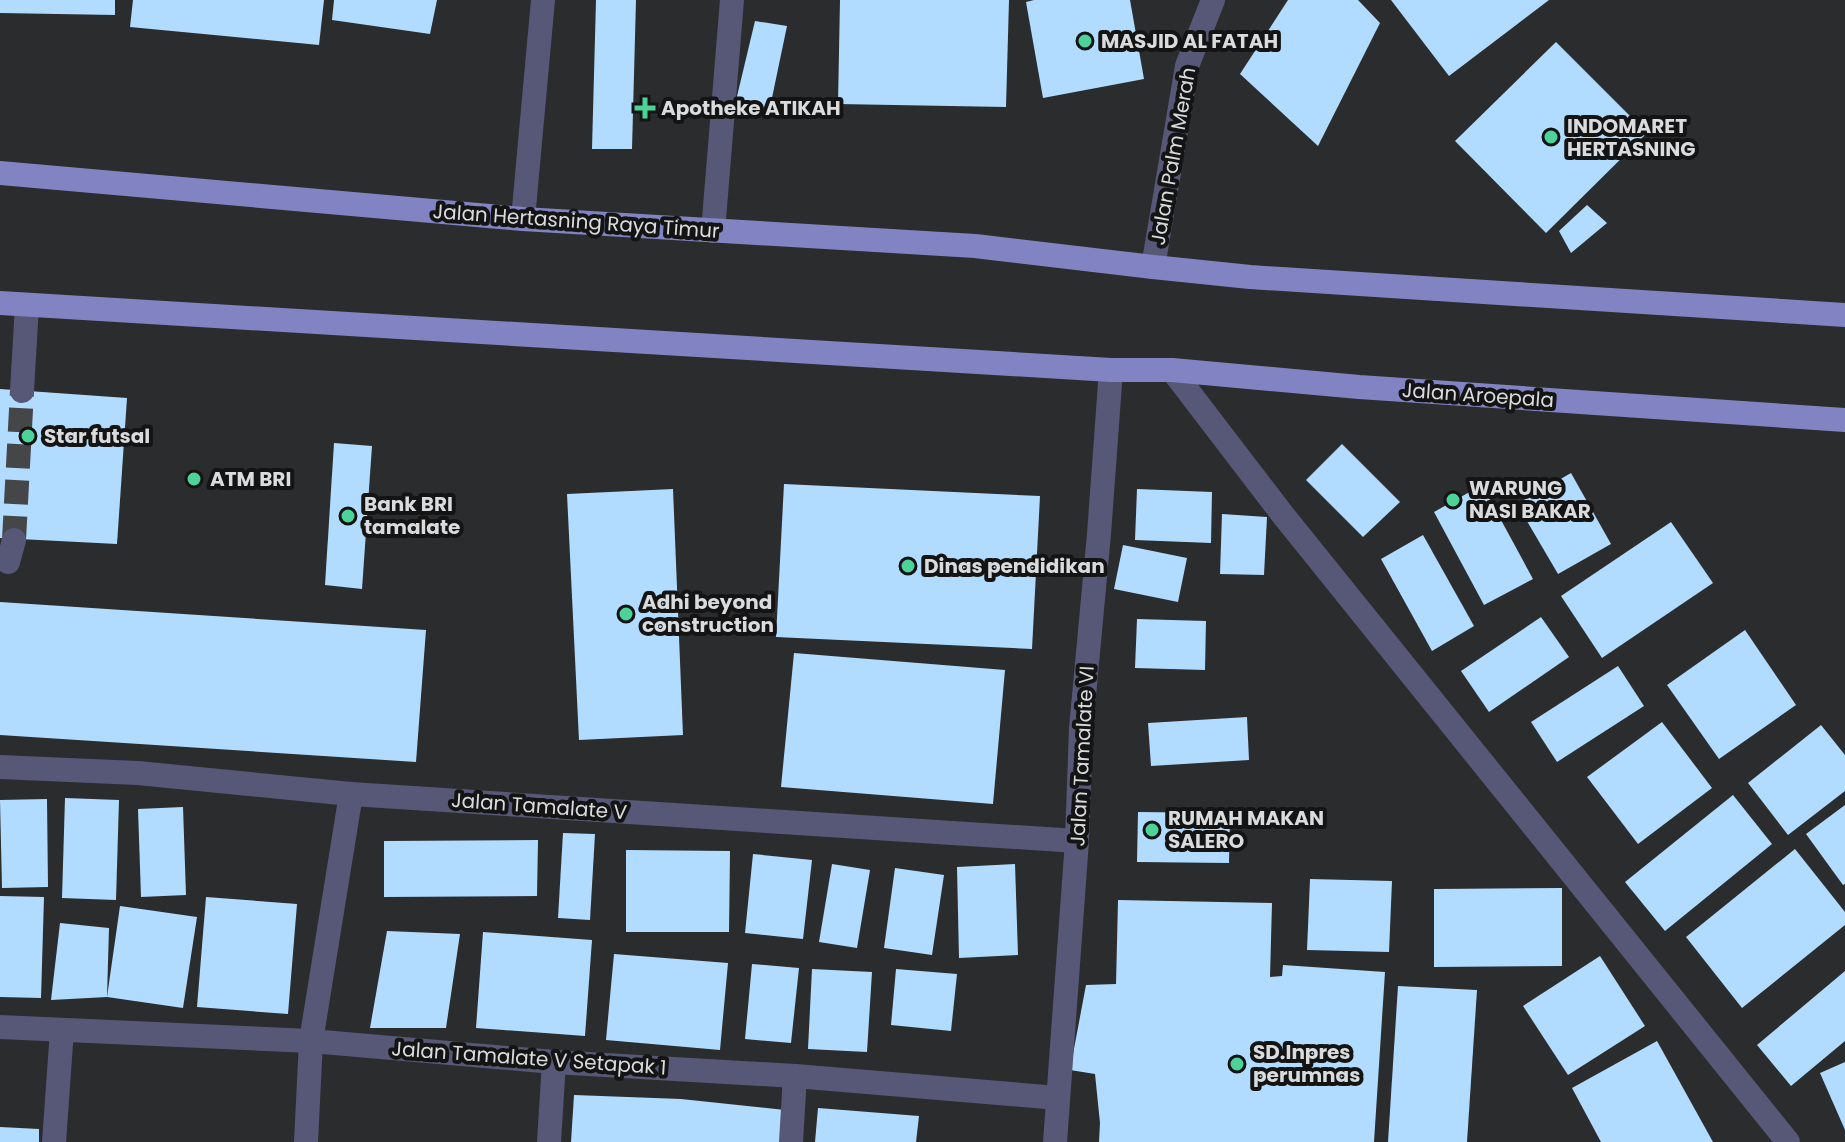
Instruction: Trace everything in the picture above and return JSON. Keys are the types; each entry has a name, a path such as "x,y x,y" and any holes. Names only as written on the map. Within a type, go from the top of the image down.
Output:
{"main road":[{"name":"Jalan Hertasning Raya Timur","path":"0,173 523,219 975,246 1153,267"},
{"path":"1153,267 1250,277 1845,315"},
{"path":"0,303 1111,370"},
{"name":"Jalan Aroepala","path":"1111,370 1172,370 1359,387 1845,420"}],"street":[{"path":"523,219 543,0"},
{"path":"713,231 732,0"},
{"name":"Jalan Palm Merah","path":"1153,267 1187,66 1213,0"},
{"path":"22,391 27,305"},
{"name":"Jalan Tamalate VI","path":"1055,1142 1077,841 1081,728 1111,370"},
{"path":"1172,370 1283,515 1788,1142"},
{"name":"Jalan Tamalate V","path":"0,767 138,773 351,794 1077,841"},
{"path":"306,1142 311,1041 351,794"},
{"name":"Jalan Tamalate V Setapak 1","path":"0,1027 311,1041 554,1062 795,1076 1058,1098"},
{"path":"54,1142 62,1030"},
{"path":"549,1142 554,1062"},
{"path":"791,1142 795,1076"}],"building":[{"path":"0,0 115,0 115,15 0,13"},
{"path":"133,0 324,0 319,45 130,27"},
{"path":"334,0 437,0 430,34 332,20"},
{"path":"596,0 636,0 632,149 592,149"},
{"path":"840,0 1009,0 1006,107 838,104"},
{"name":"MASJID AL FATAH","path":"1130,0 1144,79 1043,98 1026,2"},
{"path":"1288,0 1358,0 1380,23 1318,146 1240,74"},
{"path":"1391,0 1549,0 1449,76"},
{"path":"755,21 787,26 768,117 733,113"},
{"name":"INDOMARET HERTASNING","path":"1556,42 1647,133 1546,233 1455,141"},
{"path":"1587,205 1607,223 1571,253 1559,231"},
{"name":"Star futsal","path":"0,389 127,398 117,544 0,538"},
{"name":"Bank BRI tamalate","path":"334,443 372,446 362,589 325,585"},
{"path":"1342,444 1400,502 1363,537 1306,480"},
{"path":"1571,473 1611,544 1558,574 1517,504"},
{"name":"Dinas pendidikan","path":"784,484 1040,496 1032,649 776,637"},
{"path":"1482,485 1533,579 1484,605 1434,512"},
{"name":"Adhi beyond construction","path":"673,489 683,735 579,740 567,494"},
{"path":"1137,489 1212,492 1211,543 1135,540"},
{"path":"1222,514 1267,517 1264,575 1220,574"},
{"path":"1671,522 1713,583 1602,658 1561,596"},
{"path":"1423,535 1474,626 1432,651 1381,559"},
{"path":"1123,545 1187,558 1178,602 1114,589"},
{"path":"0,602 426,630 416,762 0,735"},
{"path":"1541,617 1569,657 1489,712 1461,671"},
{"path":"1137,619 1206,621 1205,670 1135,668"},
{"path":"1745,630 1796,705 1719,759 1667,685"},
{"path":"794,653 1005,670 993,804 781,787"},
{"path":"1618,666 1644,706 1557,762 1531,722"},
{"path":"1247,717 1249,760 1151,766 1148,723"},
{"path":"1662,722 1712,788 1638,844 1587,777"},
{"path":"1821,725 1845,755 1845,791 1788,835 1748,783"},
{"path":"1733,795 1772,844 1665,931 1625,882"},
{"path":"65,798 119,800 116,900 62,898"},
{"path":"47,799 48,887 2,888 0,800"},
{"path":"1845,805 1845,884 1843,885 1806,834"},
{"path":"183,807 186,895 141,897 138,809"},
{"path":"1138,812 1230,813 1229,863 1137,862"},
{"path":"563,833 595,834 590,920 558,918"},
{"path":"538,840 537,896 384,897 384,841"},
{"path":"1795,849 1845,912 1845,925 1742,1008 1686,937"},
{"path":"626,850 730,851 729,932 626,932"},
{"path":"753,854 812,860 803,939 745,933"},
{"path":"832,864 870,870 857,948 819,942"},
{"path":"1015,864 1018,955 959,958 957,867"},
{"path":"895,868 944,875 932,955 884,948"},
{"path":"1310,879 1392,881 1389,952 1307,950"},
{"path":"1562,888 1562,966 1434,967 1434,889"},
{"path":"0,896 44,897 41,998 0,997"},
{"path":"206,897 297,904 288,1014 197,1007"},
{"name":"SD.Inpres perumnas","path":"1118,900 1272,903 1270,977 1282,976 1283,965 1385,972 1374,1142 1099,1142 1095,1074 1070,1070 1086,985 1116,984"},
{"path":"120,906 197,917 183,1008 107,997"},
{"path":"60,923 109,928 107,997 51,1000"},
{"path":"387,931 460,934 446,1028 370,1028"},
{"path":"483,932 592,940 585,1036 476,1028"},
{"path":"614,954 728,963 720,1050 606,1040"},
{"path":"1600,956 1645,1026 1568,1075 1523,1006"},
{"path":"752,964 799,968 791,1043 745,1039"},
{"path":"812,969 872,972 867,1052 808,1049"},
{"path":"896,969 957,974 951,1031 891,1025"},
{"path":"1845,971 1845,1041 1791,1086 1757,1045"},
{"path":"1398,986 1477,990 1467,1142 1388,1142"},
{"path":"1657,1041 1713,1142 1601,1142 1572,1088"},
{"path":"1845,1062 1845,1130 1820,1073"},
{"path":"574,1095 681,1099 785,1110 783,1142 571,1142"},
{"path":"818,1108 919,1116 916,1142 815,1142"},
{"path":"0,1127 39,1129 39,1142 0,1142"}],"tunnel":[{"path":"14,540 22,391"}],"place":[{"name":"MASJID AL FATAH","path":"1085,41"},
{"name":"Apotheke ATIKAH","path":"645,108"},
{"name":"INDOMARET HERTASNING","path":"1551,137"},
{"name":"Star futsal","path":"28,436"},
{"name":"ATM BRI","path":"194,479"},
{"name":"WARUNG NASI BAKAR","path":"1453,500"},
{"name":"Bank BRI tamalate","path":"348,516"},
{"name":"Dinas pendidikan","path":"908,566"},
{"name":"Adhi beyond construction","path":"626,614"},
{"name":"RUMAH MAKAN SALERO","path":"1152,830"},
{"name":"SD.Inpres perumnas","path":"1237,1064"}]}
